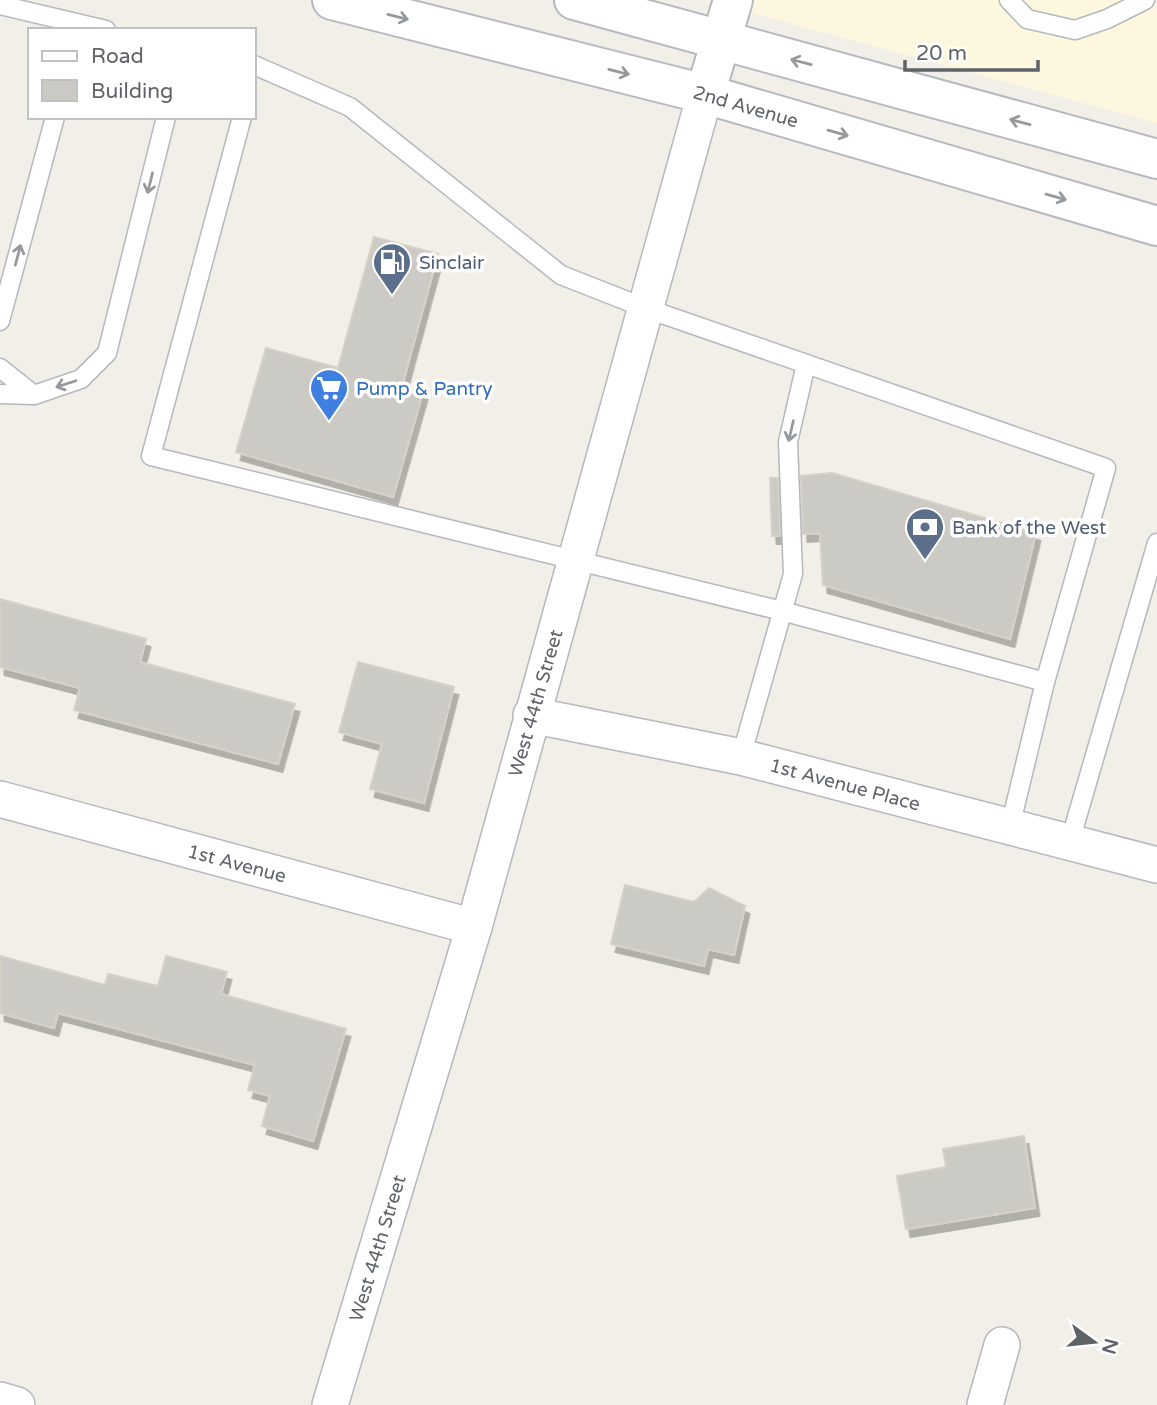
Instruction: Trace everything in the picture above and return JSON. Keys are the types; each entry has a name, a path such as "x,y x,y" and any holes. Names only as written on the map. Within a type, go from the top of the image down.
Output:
{"main road":[{"name":"2nd Avenue","path":"332,0 705,94 1157,226"},
{"path":"575,0 1157,159"},
{"name":"West 44th Street","path":"705,94 733,0"}],"street":[{"name":"West 44th Street","path":"330,1405 474,927 705,94"},
{"name":"1st Avenue Place","path":"531,715 741,757 1157,865"},
{"name":"1st Avenue","path":"0,799 474,927"},
{"path":"985,1405 1002,1345"},
{"path":"0,1400 17,1405"}],"lane":[{"path":"1009,0 1027,19 1075,30 1107,19 1145,0"},
{"path":"0,5 80,27"},
{"path":"256,69 350,107 561,275 645,308 1106,468 1045,682 1010,827"},
{"path":"0,321 54,119"},
{"path":"0,394 34,395 81,379 107,354 166,119"},
{"path":"241,119 151,456 782,611 1045,682"},
{"path":"741,757 793,574 788,442 806,364"},
{"path":"0,368 34,395"},
{"path":"1070,841 1157,543"}],"shaded area":[{"path":"704,0 1157,0 1157,123"}],"building":[{"name":"Pump & Pantry","path":"374,237 438,254 402,386 423,392 393,497 236,452 266,348 338,368"},
{"name":"Bank of the West","path":"832,473 1036,533 1010,639 823,585 820,533 803,534 801,476"},
{"path":"770,478 778,478 780,536 772,536"},
{"path":"0,599 146,639 140,662 295,704 278,764 74,710 80,688 0,667"},
{"path":"358,662 454,687 424,803 370,789 382,744 339,732"},
{"path":"625,885 694,902 709,888 745,906 734,955 708,949 704,966 611,944"},
{"path":"0,956 105,985 108,974 158,986 166,956 227,972 221,994 346,1029 313,1141 262,1126 270,1096 248,1090 255,1065 58,1013 54,1028 0,1013"},
{"path":"1024,1136 1035,1208 906,1229 897,1176 946,1167 943,1149"}],"place":[{"name":"Sinclair","path":"392,296"},
{"name":"Pump & Pantry","path":"329,422"},
{"name":"Bank of the West","path":"925,561"}]}
